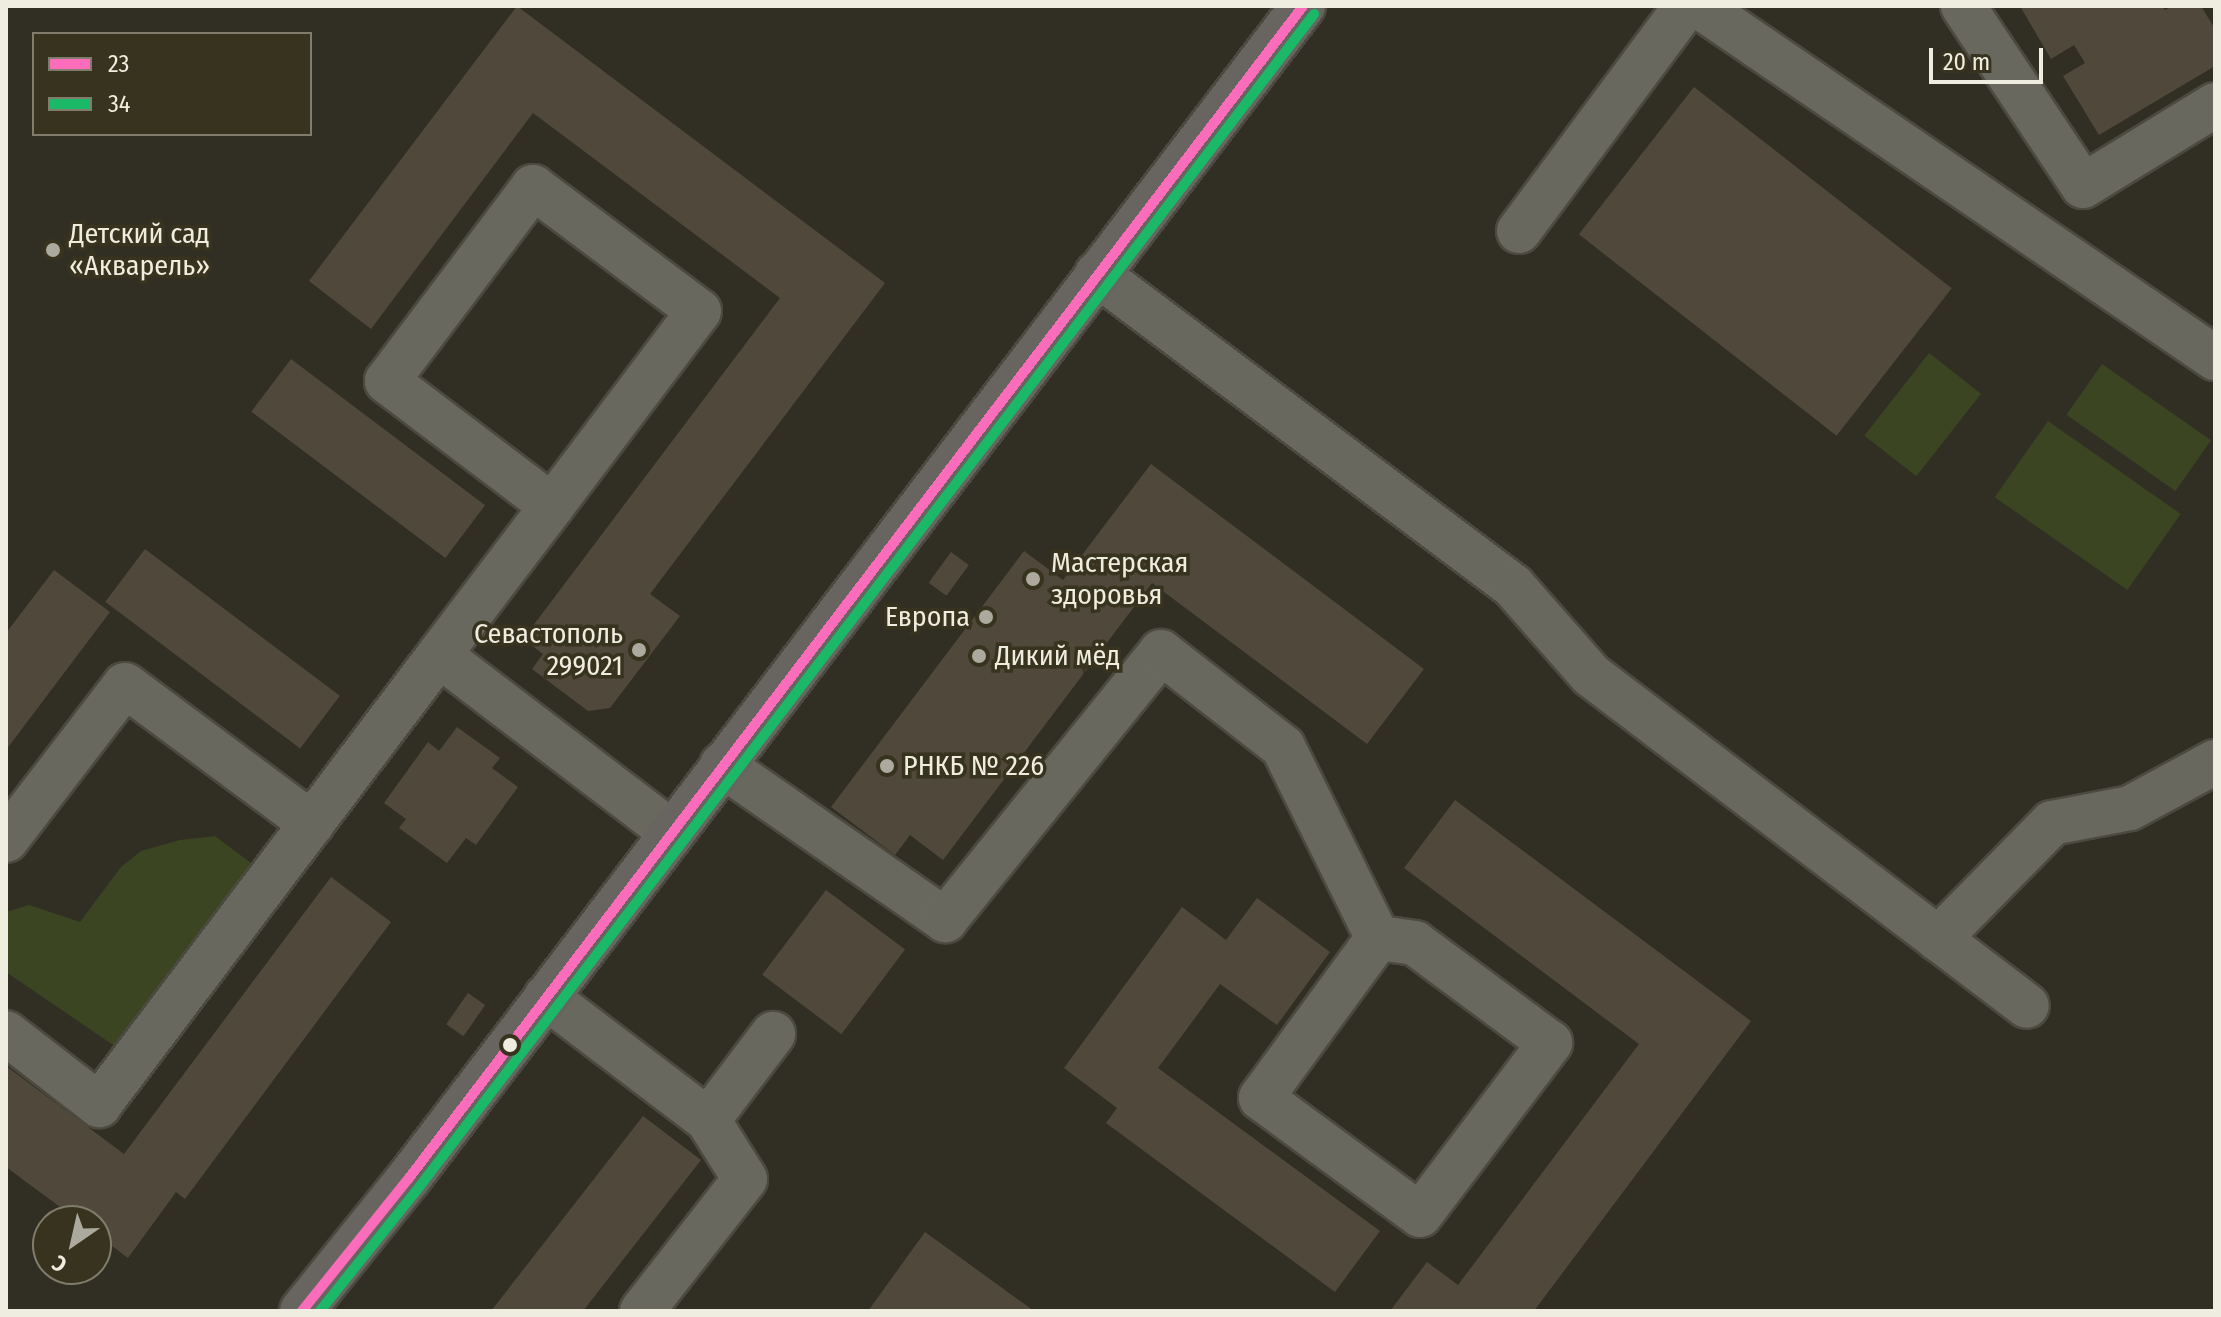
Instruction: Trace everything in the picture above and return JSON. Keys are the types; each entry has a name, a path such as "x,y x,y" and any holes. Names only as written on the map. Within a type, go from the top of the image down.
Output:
{"main road":[{"path":"302,1311 546,997 1303,6"}],"lane":[{"path":"1519,231 1686,6"},
{"path":"1699,6 2215,358"},
{"path":"1963,6 2083,186 2215,105"},
{"path":"6,1033 99,1105 312,824 439,655 552,506 699,311 533,187 387,381 552,506"},
{"path":"1097,274 1513,586 1591,675 2027,1006"},
{"path":"722,765 945,920 1161,652 1283,747 1378,938"},
{"path":"439,655 671,832"},
{"path":"6,840 125,685 312,824"},
{"path":"1938,939 2052,823 2130,808 2215,762"},
{"path":"1378,938 1415,943 1550,1043 1420,1215 1261,1098 1378,938"},
{"path":"546,997 708,1120 745,1179 642,1311"},
{"path":"708,1120 773,1034"}],"green space":[{"path":"1929,353 1981,394 1916,476 1864,436"},
{"path":"2102,364 2211,440 2175,491 2066,415"},
{"path":"2048,421 2181,514 2127,590 1995,497"},
{"path":"215,836 255,866 116,1047 6,972 6,912 29,905 80,922 121,867 141,851 180,840"}],"building":[{"path":"517,6 885,283 650,594 680,616 610,708 588,711 532,669 543,654 523,639 780,298 533,113 371,329 309,281"},
{"path":"2020,6 2162,6 2165,10 2172,6 2201,6 2215,29 2215,66 2099,135 2063,76 2085,63 2074,45 2051,59"},
{"path":"1694,87 1952,288 1837,436 1579,234"},
{"path":"291,359 485,505 445,558 251,412"},
{"path":"1151,464 1424,669 1367,744 1152,583 943,860 910,835 895,855 831,807 1024,551 1063,580"},
{"path":"145,549 340,696 300,749 105,602"},
{"path":"951,552 969,565 946,596 929,583"},
{"path":"54,570 110,612 6,750 6,633"},
{"path":"457,727 500,758 492,768 518,787 476,845 466,838 447,863 399,828 406,819 384,803 428,742 439,751"},
{"path":"1455,800 1751,1021 1534,1311 1390,1311 1427,1262 1458,1285 1639,1044 1404,868"},
{"path":"331,877 391,922 185,1199 176,1192 128,1258 112,1246 112,1205 57,1205 6,1167 6,1066 124,1154"},
{"path":"826,890 905,950 841,1034 762,975"},
{"path":"1257,898 1330,952 1277,1025 1220,984 1158,1068 1380,1231 1335,1292 1106,1123 1117,1108 1064,1068 1182,907 1226,940"},
{"path":"468,993 485,1005 463,1036 446,1024"},
{"path":"643,1116 701,1160 583,1311 491,1311"},
{"path":"925,1232 1034,1311 868,1311"}],"transit line":[{"name":"23","path":"302,1311 409,1178 1303,6"},
{"name":"34","path":"320,1311 420,1186 1314,14"}],"place":[{"name":"Детский сад «Акварель»","path":"53,250"},
{"name":"Мастерская здоровья","path":"1033,579"},
{"name":"Европа","path":"986,617"},
{"name":"Севастополь 299021","path":"639,650"},
{"name":"Дикий мёд","path":"979,656"},
{"name":"РНКБ № 226","path":"887,766"}]}
